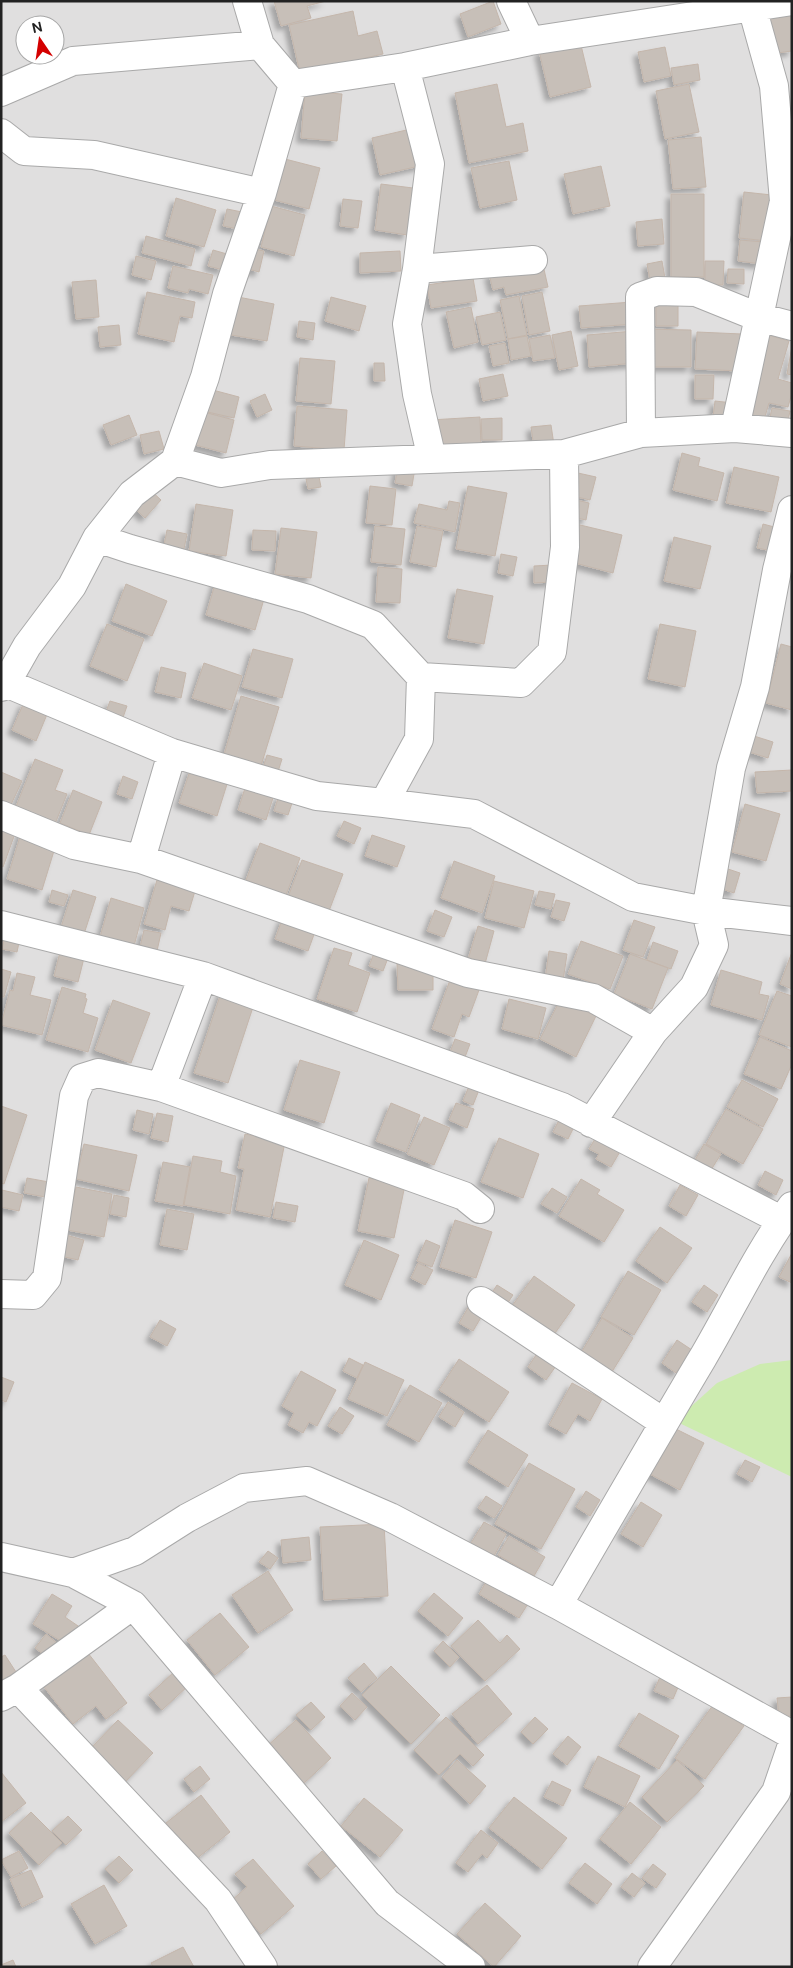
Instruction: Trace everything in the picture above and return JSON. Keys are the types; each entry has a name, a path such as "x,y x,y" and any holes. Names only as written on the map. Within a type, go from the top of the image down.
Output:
{"street":[{"path":"247,1 260,46 293,84"},
{"path":"511,1 530,41"},
{"path":"293,84 406,67 530,41 792,1"},
{"path":"735,428 784,201 774,86 752,7"},
{"path":"1,92 73,61 260,46"},
{"path":"406,67 430,164 417,269 407,324 417,394 432,459"},
{"path":"293,84 262,193 227,294 205,377 174,461 132,494 98,538 72,586 27,646 4,685 172,753 316,796 474,814 633,897 706,911 792,921"},
{"path":"1,133 24,150 94,155 262,193"},
{"path":"417,269 533,260"},
{"path":"641,433 640,297 657,291 696,292 758,317 792,326"},
{"path":"174,461 222,473 270,465 564,454 641,433 735,428 792,433"},
{"path":"98,538 130,549 308,599 373,625 421,677 521,683 552,652 565,547 564,454"},
{"path":"591,1123 653,1032 694,987 714,945 706,911 731,768 755,687 777,570 792,510"},
{"path":"384,804 419,739 421,677"},
{"path":"141,859 172,753"},
{"path":"1,815 74,845 141,859 468,973 593,998 653,1032"},
{"path":"1,925 203,976 562,1107 591,1123 786,1213 558,1605"},
{"path":"161,1086 203,976"},
{"path":"1,1294 33,1295 47,1278 74,1096 82,1078 98,1073 161,1086 464,1196 480,1209"},
{"path":"481,1301 663,1422"},
{"path":"73,1573 135,1550 187,1518 244,1488 306,1481 390,1517 558,1605 792,1735"},
{"path":"1,1557 73,1573 133,1605 386,1902 471,1967"},
{"path":"133,1605 10,1693 218,1900 262,1967"},
{"path":"652,1967 776,1792 792,1745"}],"shaded area":[{"path":"1,1 792,1 792,1967 1,1967"}],"green space":[{"path":"792,1360 792,1477 675,1421 717,1383 760,1364"}],"building":[{"path":"274,1 326,1 307,6 311,18 281,26"},
{"path":"493,1 501,24 468,37 460,14"},
{"path":"353,11 358,36 377,31 383,54 300,73 289,25"},
{"path":"792,14 792,51 770,54 766,18"},
{"path":"580,41 591,87 550,97 539,51"},
{"path":"665,47 671,76 644,82 638,52"},
{"path":"698,64 700,80 674,85 671,68"},
{"path":"497,84 506,127 523,123 528,151 469,163 455,93"},
{"path":"689,84 699,132 665,139 656,91"},
{"path":"305,91 342,94 337,141 301,138"},
{"path":"415,128 424,165 380,175 372,138"},
{"path":"701,137 706,187 673,189 668,140"},
{"path":"285,159 320,168 309,209 274,200"},
{"path":"509,161 517,200 480,208 471,168"},
{"path":"601,166 610,206 573,214 564,174"},
{"path":"381,184 413,188 407,235 375,230"},
{"path":"744,192 772,195 767,241 739,238"},
{"path":"671,194 704,194 704,277 671,277"},
{"path":"176,198 216,210 204,247 166,236"},
{"path":"343,199 362,201 358,228 340,226"},
{"path":"271,206 305,215 294,256 261,247"},
{"path":"227,209 242,212 238,229 223,226"},
{"path":"662,219 664,244 638,246 636,222"},
{"path":"146,236 195,249 191,266 142,253"},
{"path":"740,240 764,242 761,264 738,261"},
{"path":"246,247 264,251 259,272 241,267"},
{"path":"213,250 227,254 223,270 208,266"},
{"path":"400,251 401,271 360,273 360,253"},
{"path":"136,256 156,261 151,280 132,275"},
{"path":"662,261 665,278 650,281 647,264"},
{"path":"705,261 724,261 723,285 705,285"},
{"path":"543,265 548,287 506,295 504,287 493,290 489,274"},
{"path":"173,266 213,275 208,294 189,289 188,293 168,288"},
{"path":"728,269 744,269 744,284 727,283"},
{"path":"473,278 477,301 431,308 427,285"},
{"path":"96,280 99,317 76,319 72,282"},
{"path":"147,292 195,302 192,318 180,316 174,342 138,334"},
{"path":"542,292 550,331 529,335 522,296"},
{"path":"656,295 678,295 678,326 656,326"},
{"path":"519,296 527,335 508,339 500,300"},
{"path":"238,297 274,304 267,341 231,335"},
{"path":"331,297 366,306 359,331 325,321"},
{"path":"632,302 634,324 581,328 579,306"},
{"path":"471,307 478,342 454,348 446,312"},
{"path":"500,312 506,340 482,345 476,317"},
{"path":"299,321 315,323 313,340 297,337"},
{"path":"119,325 121,345 100,347 98,327"},
{"path":"641,329 691,330 691,367 641,367"},
{"path":"571,331 578,366 559,370 552,335"},
{"path":"634,331 636,363 589,367 587,335"},
{"path":"697,332 742,334 740,371 695,369"},
{"path":"550,335 555,358 533,361 529,339"},
{"path":"768,335 789,341 778,379 792,383 792,393 788,407 769,403 764,420 745,415"},
{"path":"527,336 531,356 511,360 508,339"},
{"path":"505,343 509,363 493,366 489,346"},
{"path":"792,346 792,375 787,374"},
{"path":"300,358 335,361 331,404 296,401"},
{"path":"374,363 384,363 385,381 374,381"},
{"path":"503,374 508,396 483,401 479,379"},
{"path":"695,375 714,375 713,399 695,399"},
{"path":"209,389 239,397 234,418 203,411"},
{"path":"265,394 272,410 257,417 250,401"},
{"path":"715,401 733,403 731,418 713,417"},
{"path":"297,406 347,410 344,450 294,446"},
{"path":"772,408 790,411 787,426 769,422"},
{"path":"200,411 234,420 226,453 191,444"},
{"path":"129,415 137,435 111,445 103,425"},
{"path":"480,417 481,449 432,451 430,420"},
{"path":"502,418 502,440 482,440 481,419"},
{"path":"551,425 554,445 534,448 531,427"},
{"path":"159,431 164,449 144,454 140,435"},
{"path":"682,453 700,458 698,466 724,473 717,501 673,490"},
{"path":"398,466 415,468 412,486 395,483"},
{"path":"734,467 779,477 771,512 726,503"},
{"path":"578,473 596,477 590,500 573,496"},
{"path":"319,477 321,487 308,489 306,479"},
{"path":"370,486 396,489 392,525 366,523"},
{"path":"468,486 507,493 495,556 456,549"},
{"path":"147,487 161,500 145,518 131,505"},
{"path":"572,499 589,503 586,520 567,516"},
{"path":"449,501 460,503 455,532 414,523 419,504 447,510"},
{"path":"196,504 233,510 226,556 189,551"},
{"path":"576,524 622,535 613,573 567,561"},
{"path":"763,524 778,528 772,551 757,548"},
{"path":"375,526 405,529 401,565 371,562"},
{"path":"417,526 443,531 436,567 410,562"},
{"path":"281,528 317,532 311,578 275,574"},
{"path":"167,530 187,534 183,554 163,550"},
{"path":"253,530 276,531 275,551 252,550"},
{"path":"674,537 711,546 700,589 664,581"},
{"path":"501,554 517,557 513,576 498,573"},
{"path":"552,565 553,582 534,583 534,566"},
{"path":"378,567 402,569 400,603 376,602"},
{"path":"217,577 266,592 255,630 206,615"},
{"path":"126,584 167,601 152,636 112,621"},
{"path":"457,589 493,596 484,644 448,638"},
{"path":"107,624 144,639 127,681 90,666"},
{"path":"660,624 696,631 685,687 648,679"},
{"path":"781,644 792,647 792,710 766,703"},
{"path":"253,649 293,659 282,698 242,687"},
{"path":"204,663 242,676 231,710 192,698"},
{"path":"161,667 186,673 181,698 155,692"},
{"path":"241,696 279,707 260,769 223,758"},
{"path":"110,701 127,706 121,723 104,717"},
{"path":"24,702 48,712 36,741 12,730"},
{"path":"754,736 773,742 768,758 749,752"},
{"path":"267,755 282,759 276,778 261,774"},
{"path":"35,759 63,770 55,790 67,794 55,824 15,809"},
{"path":"191,768 228,781 217,816 179,803"},
{"path":"792,770 792,791 757,793 755,772"},
{"path":"1,772 22,781 9,809 1,806"},
{"path":"123,776 138,782 132,799 117,794"},
{"path":"245,788 273,798 266,820 238,810"},
{"path":"73,790 102,802 89,835 60,823"},
{"path":"279,795 293,800 288,815 274,811"},
{"path":"745,804 780,814 766,861 732,852"},
{"path":"344,821 361,828 354,844 337,836"},
{"path":"1,823 17,828 3,867 1,866"},
{"path":"22,830 57,841 42,890 7,879"},
{"path":"372,835 405,846 397,867 365,856"},
{"path":"260,843 300,858 286,895 246,880"},
{"path":"302,860 343,874 329,911 288,897"},
{"path":"454,861 495,876 482,913 441,898"},
{"path":"725,868 740,873 734,893 719,888"},
{"path":"157,880 195,891 189,911 171,906 165,930 144,924"},
{"path":"494,881 534,891 524,928 485,918"},
{"path":"52,890 68,895 64,906 49,902"},
{"path":"73,890 96,897 84,934 61,927"},
{"path":"539,891 555,894 551,909 535,905"},
{"path":"111,898 144,908 134,946 100,937"},
{"path":"556,900 570,903 564,921 551,917"},
{"path":"435,910 452,917 444,937 427,931"},
{"path":"283,917 316,929 308,951 275,939"},
{"path":"634,920 655,927 643,957 623,950"},
{"path":"478,926 494,931 483,971 466,966"},
{"path":"144,930 161,933 157,951 140,947"},
{"path":"5,935 20,938 17,952 2,949"},
{"path":"581,941 623,956 610,989 568,974"},
{"path":"653,942 678,951 671,969 647,960"},
{"path":"334,948 352,953 348,965 370,973 357,1012 317,999"},
{"path":"549,951 567,954 563,981 545,979"},
{"path":"60,952 84,958 78,982 54,976"},
{"path":"792,952 792,989 780,984"},
{"path":"374,953 388,958 383,971 369,966"},
{"path":"630,954 668,968 652,1009 614,994"},
{"path":"397,964 433,964 433,990 398,990"},
{"path":"1,969 11,972 4,997 1,997"},
{"path":"721,970 762,982 759,994 769,996 762,1020 711,1005"},
{"path":"17,973 35,977 30,995 51,1000 42,1035 1,1025 10,990 13,991"},
{"path":"450,980 479,990 469,1017 462,1014 454,1037 432,1029"},
{"path":"62,987 86,994 85,998 87,999 83,1013 98,1018 88,1052 46,1040"},
{"path":"222,990 255,1001 228,1083 194,1073"},
{"path":"777,991 792,996 792,1047 759,1035"},
{"path":"561,998 596,1016 576,1057 540,1039"},
{"path":"509,999 546,1008 538,1039 502,1029"},
{"path":"113,1000 150,1013 131,1063 95,1050"},
{"path":"760,1037 792,1051 792,1064 781,1089 744,1074"},
{"path":"455,1039 470,1044 465,1057 450,1052"},
{"path":"300,1060 340,1072 324,1123 284,1110"},
{"path":"742,1080 778,1099 763,1127 727,1107"},
{"path":"469,1086 479,1090 473,1105 463,1101"},
{"path":"391,1103 420,1115 406,1152 376,1141"},
{"path":"456,1103 474,1109 467,1128 449,1120"},
{"path":"1,1106 27,1115 4,1184 1,1183"},
{"path":"726,1109 763,1129 743,1164 706,1144"},
{"path":"137,1110 153,1114 149,1134 133,1130"},
{"path":"157,1113 173,1116 168,1142 151,1138"},
{"path":"424,1117 450,1128 434,1165 407,1154"},
{"path":"560,1118 575,1125 568,1139 553,1132"},
{"path":"245,1134 285,1142 270,1217 236,1210 244,1169 238,1168"},
{"path":"596,1137 621,1150 611,1167 596,1159 599,1154 589,1149"},
{"path":"499,1138 539,1154 523,1198 481,1182"},
{"path":"84,1144 137,1155 129,1191 76,1179"},
{"path":"704,1144 721,1154 711,1170 695,1160"},
{"path":"193,1156 222,1161 220,1172 236,1176 230,1214 184,1205"},
{"path":"163,1162 190,1167 183,1206 155,1201"},
{"path":"765,1171 783,1180 776,1195 758,1185"},
{"path":"27,1178 49,1182 45,1197 24,1193"},
{"path":"369,1178 405,1185 394,1238 358,1231"},
{"path":"581,1179 600,1190 597,1194 624,1210 604,1242 559,1216"},
{"path":"680,1185 698,1195 686,1216 669,1206"},
{"path":"76,1187 112,1194 104,1237 67,1230"},
{"path":"552,1188 567,1197 557,1213 541,1204"},
{"path":"2,1190 23,1195 19,1211 1,1207"},
{"path":"114,1195 129,1198 126,1217 110,1214"},
{"path":"276,1202 298,1206 295,1222 273,1218"},
{"path":"167,1209 194,1214 187,1250 160,1245"},
{"path":"455,1220 492,1232 476,1278 440,1267"},
{"path":"660,1227 692,1248 667,1283 636,1261"},
{"path":"66,1235 84,1240 78,1260 60,1256"},
{"path":"364,1240 399,1255 381,1300 345,1285"},
{"path":"426,1240 440,1246 432,1267 417,1261"},
{"path":"792,1253 792,1283 779,1277"},
{"path":"418,1263 433,1270 425,1285 411,1278"},
{"path":"628,1271 661,1290 634,1335 601,1317"},
{"path":"534,1276 575,1305 553,1336 512,1306"},
{"path":"497,1285 513,1295 503,1310 487,1300"},
{"path":"704,1285 718,1295 707,1312 692,1302"},
{"path":"472,1301 486,1309 473,1331 459,1323"},
{"path":"602,1318 633,1338 610,1375 579,1356"},
{"path":"160,1320 176,1329 167,1346 150,1337"},
{"path":"677,1340 692,1350 676,1373 662,1363"},
{"path":"538,1352 556,1366 546,1380 528,1367"},
{"path":"349,1358 363,1365 357,1378 343,1371"},
{"path":"459,1359 509,1392 489,1422 439,1390"},
{"path":"365,1362 404,1380 387,1416 348,1399"},
{"path":"301,1371 336,1390 317,1426 309,1422 303,1433 288,1425 294,1413 282,1406"},
{"path":"1,1377 14,1382 6,1402 1,1400"},
{"path":"572,1383 602,1399 590,1421 578,1414 566,1434 549,1425"},
{"path":"410,1385 442,1403 419,1442 387,1425"},
{"path":"448,1402 464,1412 455,1427 439,1417"},
{"path":"340,1407 354,1416 342,1434 328,1426"},
{"path":"668,1425 704,1443 680,1490 644,1471"},
{"path":"488,1430 528,1455 508,1487 468,1462"},
{"path":"745,1460 760,1467 752,1482 737,1474"},
{"path":"529,1463 575,1489 541,1549 495,1524"},
{"path":"586,1491 600,1500 590,1516 576,1507"},
{"path":"486,1496 502,1506 494,1518 478,1508"},
{"path":"641,1502 662,1515 643,1547 621,1534"},
{"path":"484,1522 506,1534 494,1556 471,1543"},
{"path":"384,1524 388,1596 324,1600 320,1527"},
{"path":"509,1536 545,1557 534,1576 498,1555"},
{"path":"309,1537 311,1560 283,1563 281,1540"},
{"path":"268,1551 278,1558 270,1569 259,1562"},
{"path":"268,1571 293,1610 258,1633 232,1595"},
{"path":"490,1575 531,1599 519,1618 479,1594"},
{"path":"434,1593 463,1618 448,1636 418,1611"},
{"path":"52,1594 72,1606 65,1617 81,1628 69,1646 33,1624"},
{"path":"220,1613 249,1647 215,1675 187,1640"},
{"path":"478,1620 500,1643 507,1635 520,1649 485,1681 451,1646"},
{"path":"46,1634 58,1644 47,1657 35,1648"},
{"path":"443,1641 459,1657 450,1667 434,1651"},
{"path":"88,1653 127,1703 106,1719 96,1706 73,1724 44,1687"},
{"path":"5,1655 16,1672 1,1681 1,1657"},
{"path":"364,1663 377,1678 361,1692 348,1678"},
{"path":"391,1666 440,1715 411,1744 362,1695"},
{"path":"175,1671 188,1686 162,1710 149,1695"},
{"path":"660,1677 679,1685 673,1699 654,1691"},
{"path":"487,1685 512,1714 478,1744 452,1714"},
{"path":"352,1693 367,1707 355,1720 340,1706"},
{"path":"792,1697 792,1716 779,1717 777,1698"},
{"path":"311,1702 325,1717 311,1730 296,1715"},
{"path":"713,1705 744,1726 705,1779 675,1758"},
{"path":"639,1713 679,1736 659,1769 619,1746"},
{"path":"446,1717 484,1755 473,1766 460,1754 439,1775 414,1750"},
{"path":"535,1717 548,1729 533,1744 521,1732"},
{"path":"118,1720 153,1753 125,1782 90,1749"},
{"path":"296,1720 331,1758 301,1786 266,1747"},
{"path":"568,1736 581,1747 567,1765 553,1754"},
{"path":"598,1756 640,1776 625,1807 584,1787"},
{"path":"457,1760 486,1786 470,1804 442,1777"},
{"path":"677,1760 704,1786 667,1822 642,1797"},
{"path":"200,1766 210,1779 194,1792 184,1779"},
{"path":"1,1772 26,1803 1,1822"},
{"path":"552,1781 571,1790 563,1806 544,1797"},
{"path":"201,1795 230,1832 195,1860 166,1823"},
{"path":"514,1797 567,1838 542,1869 489,1828"},
{"path":"364,1798 403,1830 380,1857 341,1826"},
{"path":"630,1802 661,1827 631,1864 600,1839"},
{"path":"31,1812 62,1843 39,1865 9,1833"},
{"path":"68,1816 82,1830 66,1845 52,1831"},
{"path":"481,1830 498,1843 487,1858 482,1854 468,1872 456,1863"},
{"path":"19,1851 28,1868 11,1877 1,1860"},
{"path":"322,1851 336,1866 321,1879 308,1864"},
{"path":"119,1856 133,1870 119,1883 105,1869"},
{"path":"253,1859 294,1906 261,1934 232,1900 247,1887 235,1874"},
{"path":"585,1863 612,1884 597,1904 569,1883"},
{"path":"653,1864 666,1874 656,1888 642,1878"},
{"path":"31,1870 43,1897 22,1907 10,1879"},
{"path":"632,1873 645,1883 634,1897 621,1887"},
{"path":"104,1885 127,1926 95,1944 71,1904"},
{"path":"485,1903 521,1936 494,1967 457,1934"},
{"path":"183,1947 194,1967 153,1967 151,1963"},
{"path":"13,1960 16,1967 1,1967 1,1965"}]}
